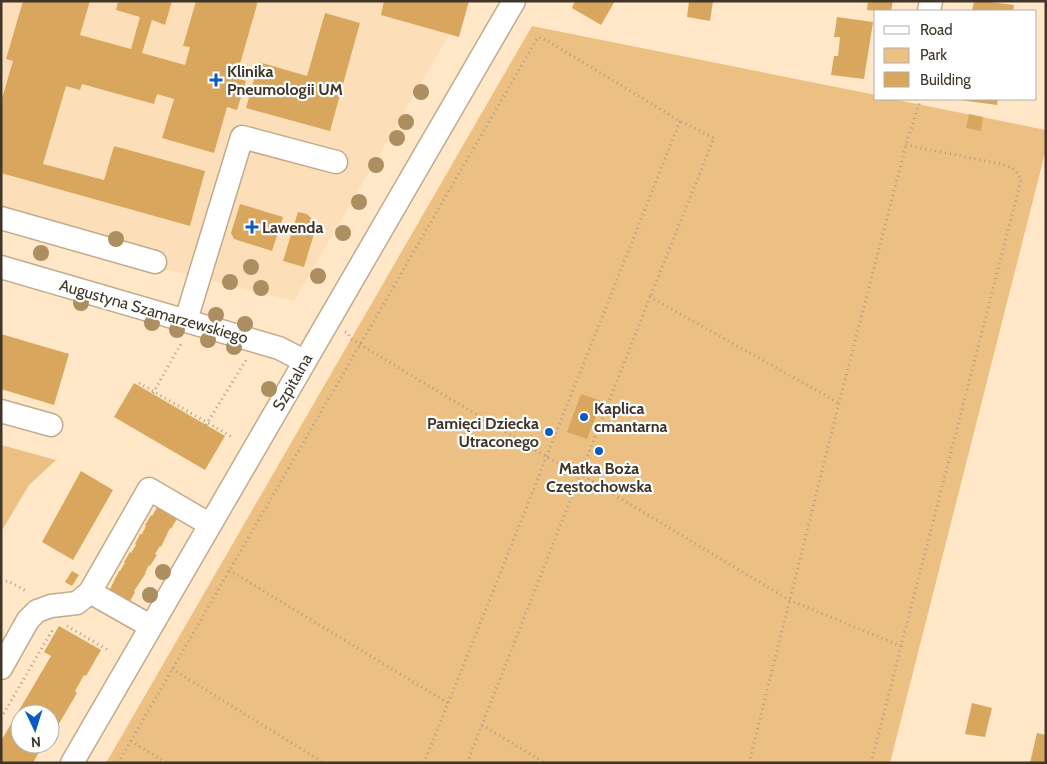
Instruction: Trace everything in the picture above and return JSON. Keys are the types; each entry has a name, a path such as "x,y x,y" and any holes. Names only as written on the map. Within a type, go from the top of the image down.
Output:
{"street":[{"name":"Szpitalna","path":"72,763 514,1"},
{"path":"184,331 242,137 336,162"},
{"path":"1,218 155,262"},
{"name":"Augustyna Szamarzewskiego","path":"1,267 184,331 280,348 304,361"},
{"path":"1,410 51,425"},
{"path":"1,668 28,620 37,611 51,606 77,604 90,592 149,489 209,524"},
{"path":"90,592 150,626"}],"path":[{"path":"118,763 538,38 546,40 680,122 714,138 466,763"},
{"path":"749,763 839,403 906,145 919,104 918,100"},
{"path":"424,763 680,122"},
{"path":"871,763 1021,180 1014,168 1004,164 906,145"},
{"path":"650,297 839,403"},
{"path":"328,322 348,334 351,339 789,600 901,646"},
{"path":"153,392 184,331"},
{"path":"207,424 246,360"},
{"path":"139,383 232,437"},
{"path":"229,570 448,703"},
{"path":"66,625 108,650"},
{"path":"1,718 53,628"},
{"path":"172,669 324,763"},
{"path":"482,725 545,763"},
{"path":"131,741 167,763"}],"shaded area":[{"path":"1,1 469,1 294,301 1,229"}],"green space":[{"path":"532,26 874,95 874,100 897,100 1046,130 1046,149 890,763 106,763"},
{"path":"1,445 56,460 29,485 1,532"}],"building":[{"path":"23,1 90,1 80,35 131,49 140,17 116,10 118,1 172,1 165,25 152,20 142,53 185,65 190,47 183,46 196,1 258,1 236,78 246,81 237,110 227,107 214,153 162,138 174,99 157,94 154,104 82,84 80,90 66,86 43,164 104,180 114,146 205,171 190,226 1,173 1,102 13,61 6,59"},
{"path":"384,1 469,1 459,37 381,15"},
{"path":"575,1 615,1 601,25 572,8"},
{"path":"689,1 713,1 710,21 687,17"},
{"path":"868,1 893,1 891,10 867,10"},
{"path":"974,1 1014,5 1013,10 972,10"},
{"path":"325,13 360,23 330,131 246,108 259,62 307,76"},
{"path":"837,17 873,22 864,79 831,75 834,56 838,56 840,37 834,37"},
{"path":"960,100 998,100 997,105"},
{"path":"969,114 983,117 981,131 966,128"},
{"path":"240,204 283,217 272,251 234,239 231,233"},
{"path":"298,212 307,214 317,224 304,267 283,261"},
{"path":"1,334 69,354 54,405 1,389"},
{"path":"134,383 225,436 205,470 114,417"},
{"name":"Kaplica cmantarna","path":"581,394 602,401 587,439 567,432"},
{"path":"81,471 113,490 73,560 42,542"},
{"path":"158,506 178,517 155,554 157,555 149,565 129,603 109,591 124,562 136,545 140,534 142,534 145,525"},
{"path":"72,571 79,575 72,586 65,582"},
{"path":"59,626 101,650 86,676 84,675 75,691 77,693 60,722 60,704 23,704 51,656 44,652"},
{"path":"972,703 992,708 985,737 965,734"},
{"path":"10,726 10,754 38,754 33,763 1,763 1,741"},
{"path":"1037,733 1046,735 1046,763 1030,763"}],"place":[{"name":"Klinika Pneumologii UM","path":"216,80"},
{"name":"Lawenda","path":"252,227"},
{"name":"Kaplica cmantarna","path":"584,417"},
{"name":"Pamięci Dziecka Utraconego","path":"549,432"},
{"name":"Matka Boża Częstochowska","path":"599,451"}]}
